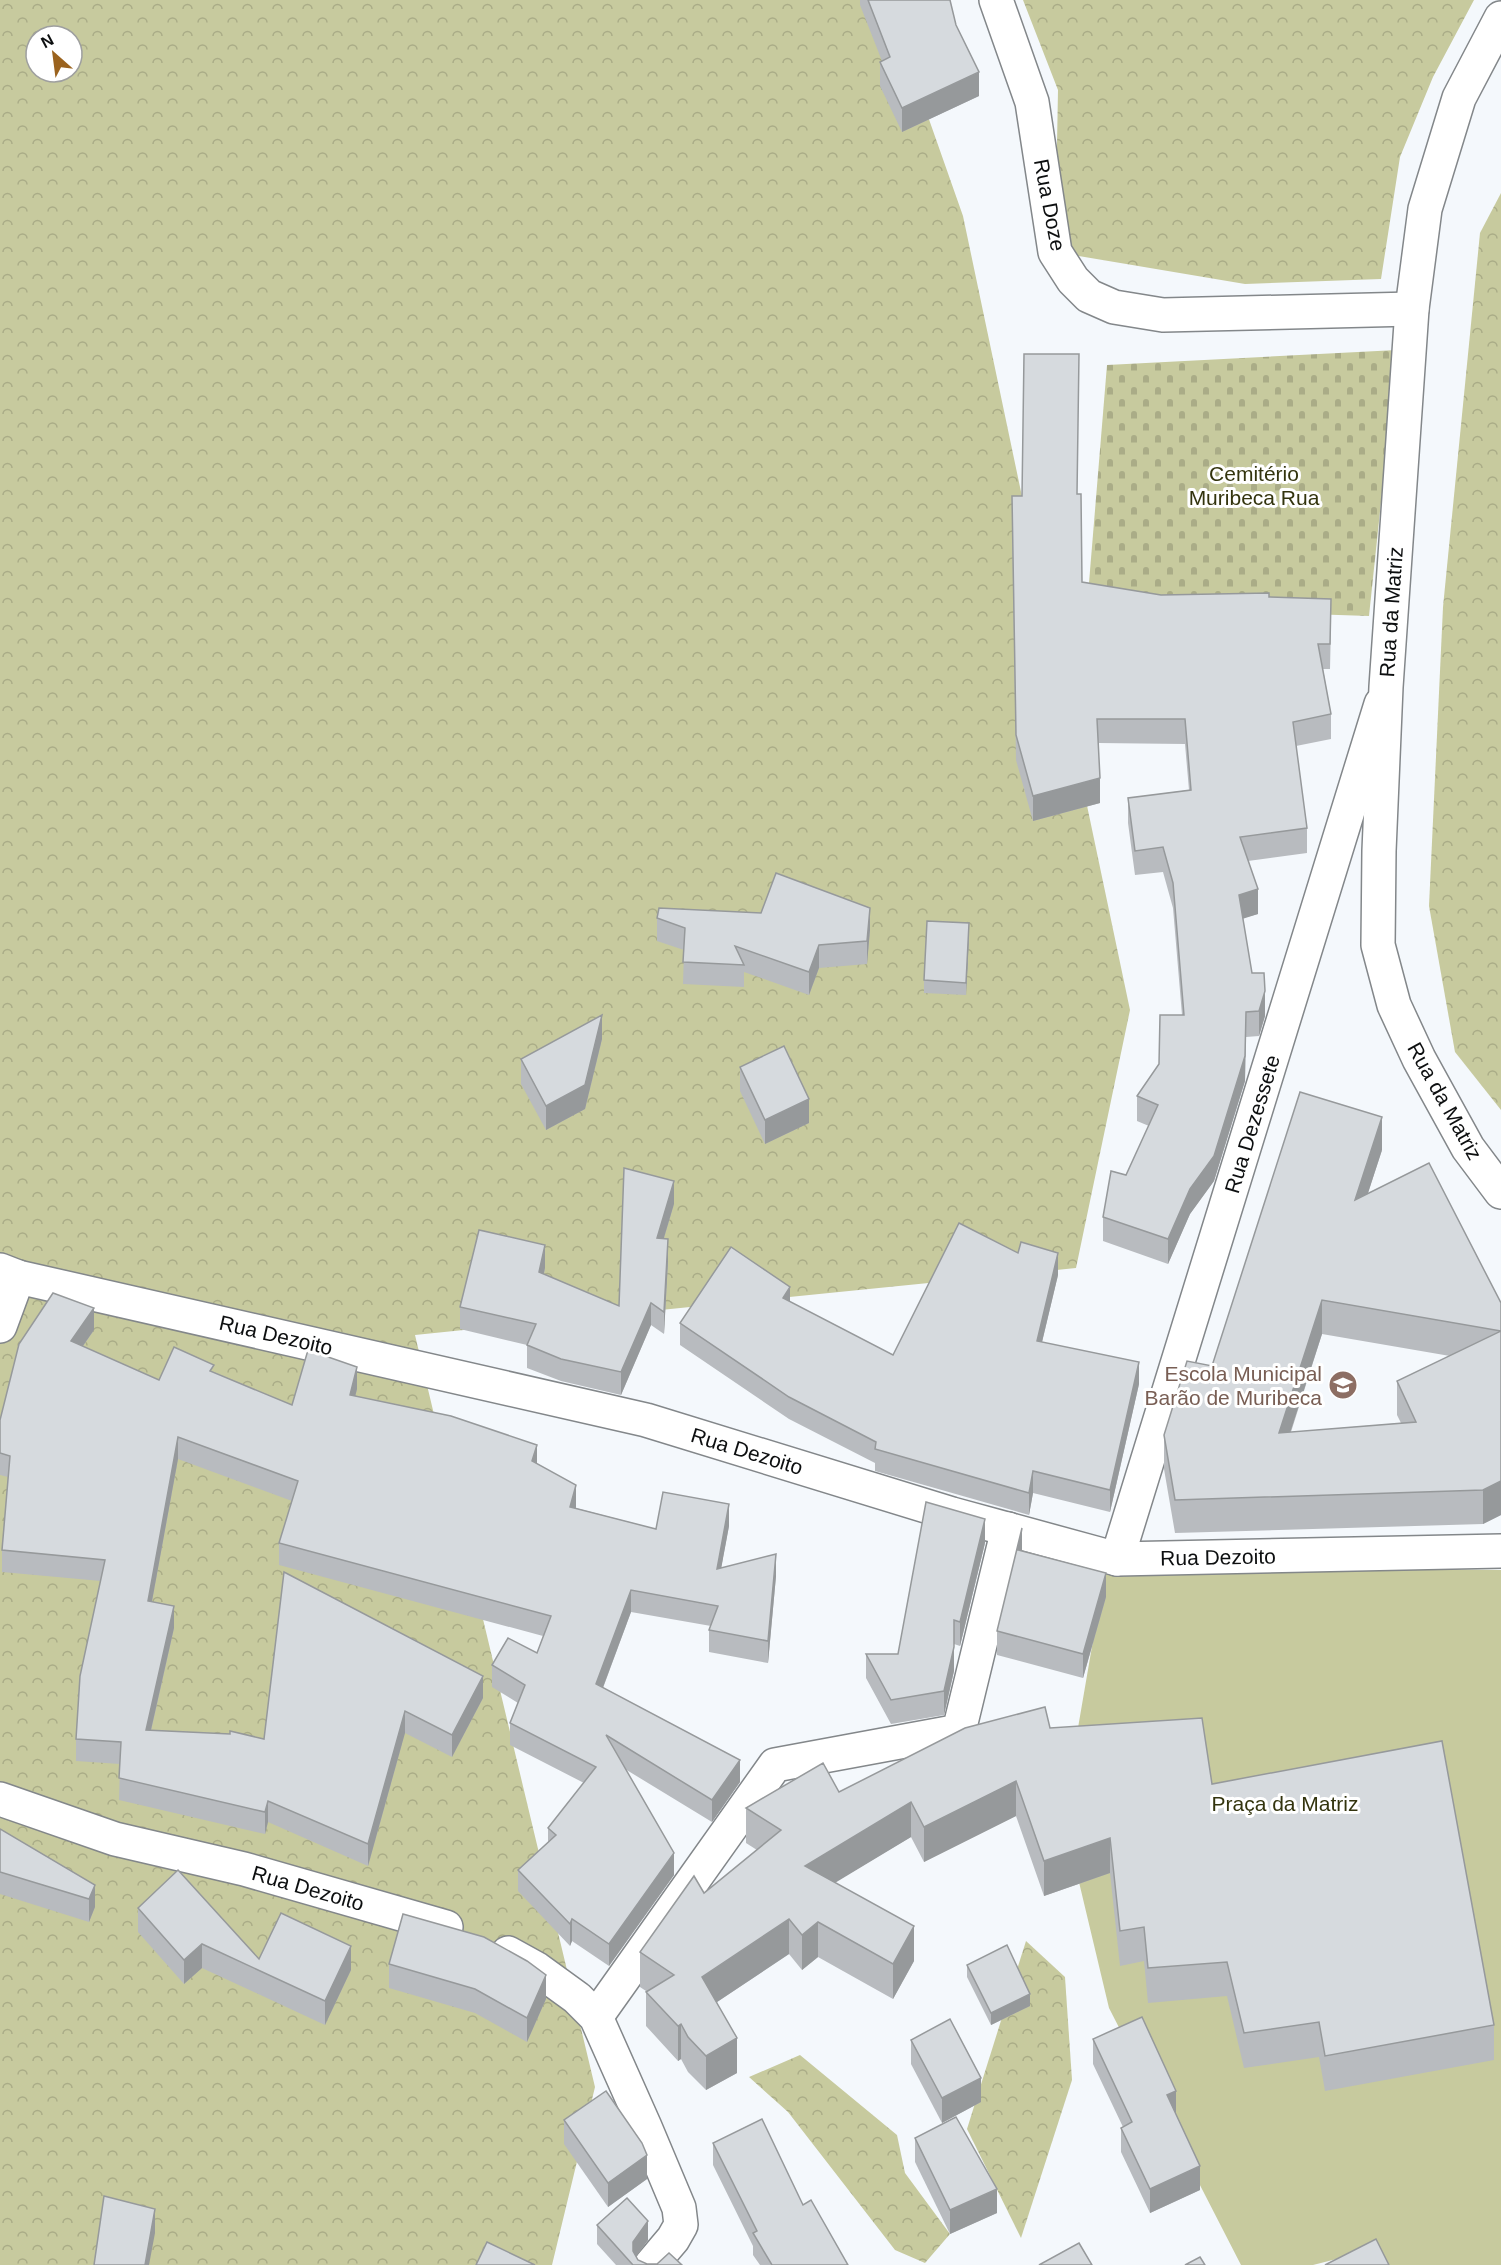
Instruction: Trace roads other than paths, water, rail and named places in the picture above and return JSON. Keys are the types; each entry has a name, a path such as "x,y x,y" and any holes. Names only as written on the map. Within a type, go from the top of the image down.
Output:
{"street":[{"name":"Rua Doze","path":"996,0 1032,102 1055,252 1073,280 1089,296 1114,307 1163,315 1412,309"},
{"name":"Rua da Matriz","path":"1501,18 1459,98 1425,208 1412,309 1386,687 1378,851 1378,945 1394,1005 1419,1059 1468,1148 1501,1192"},
{"name":"Rua Dezessete","path":"1117,1559 1386,687"},
{"name":"Rua Dezoito","path":"9,1274 646,1420 940,1511 1117,1559 1501,1551"},
{"path":"0,1326 9,1274"},
{"path":"596,2017 775,1765 959,1731 1008,1529"},
{"name":"Rua Dezoito","path":"0,1799 114,1839 244,1869 479,1937 537,1969 577,1998 596,2017 679,2208 681,2225 673,2240 651,2265"}],"place":[{"name":"Escola Municipal Barão de Muribeca","path":"1343,1385"}],"park label":[{"name":"Cemitério Muribeca Rua","path":"1254,485"},
{"name":"Praça da Matriz","path":"1285,1803"}]}
